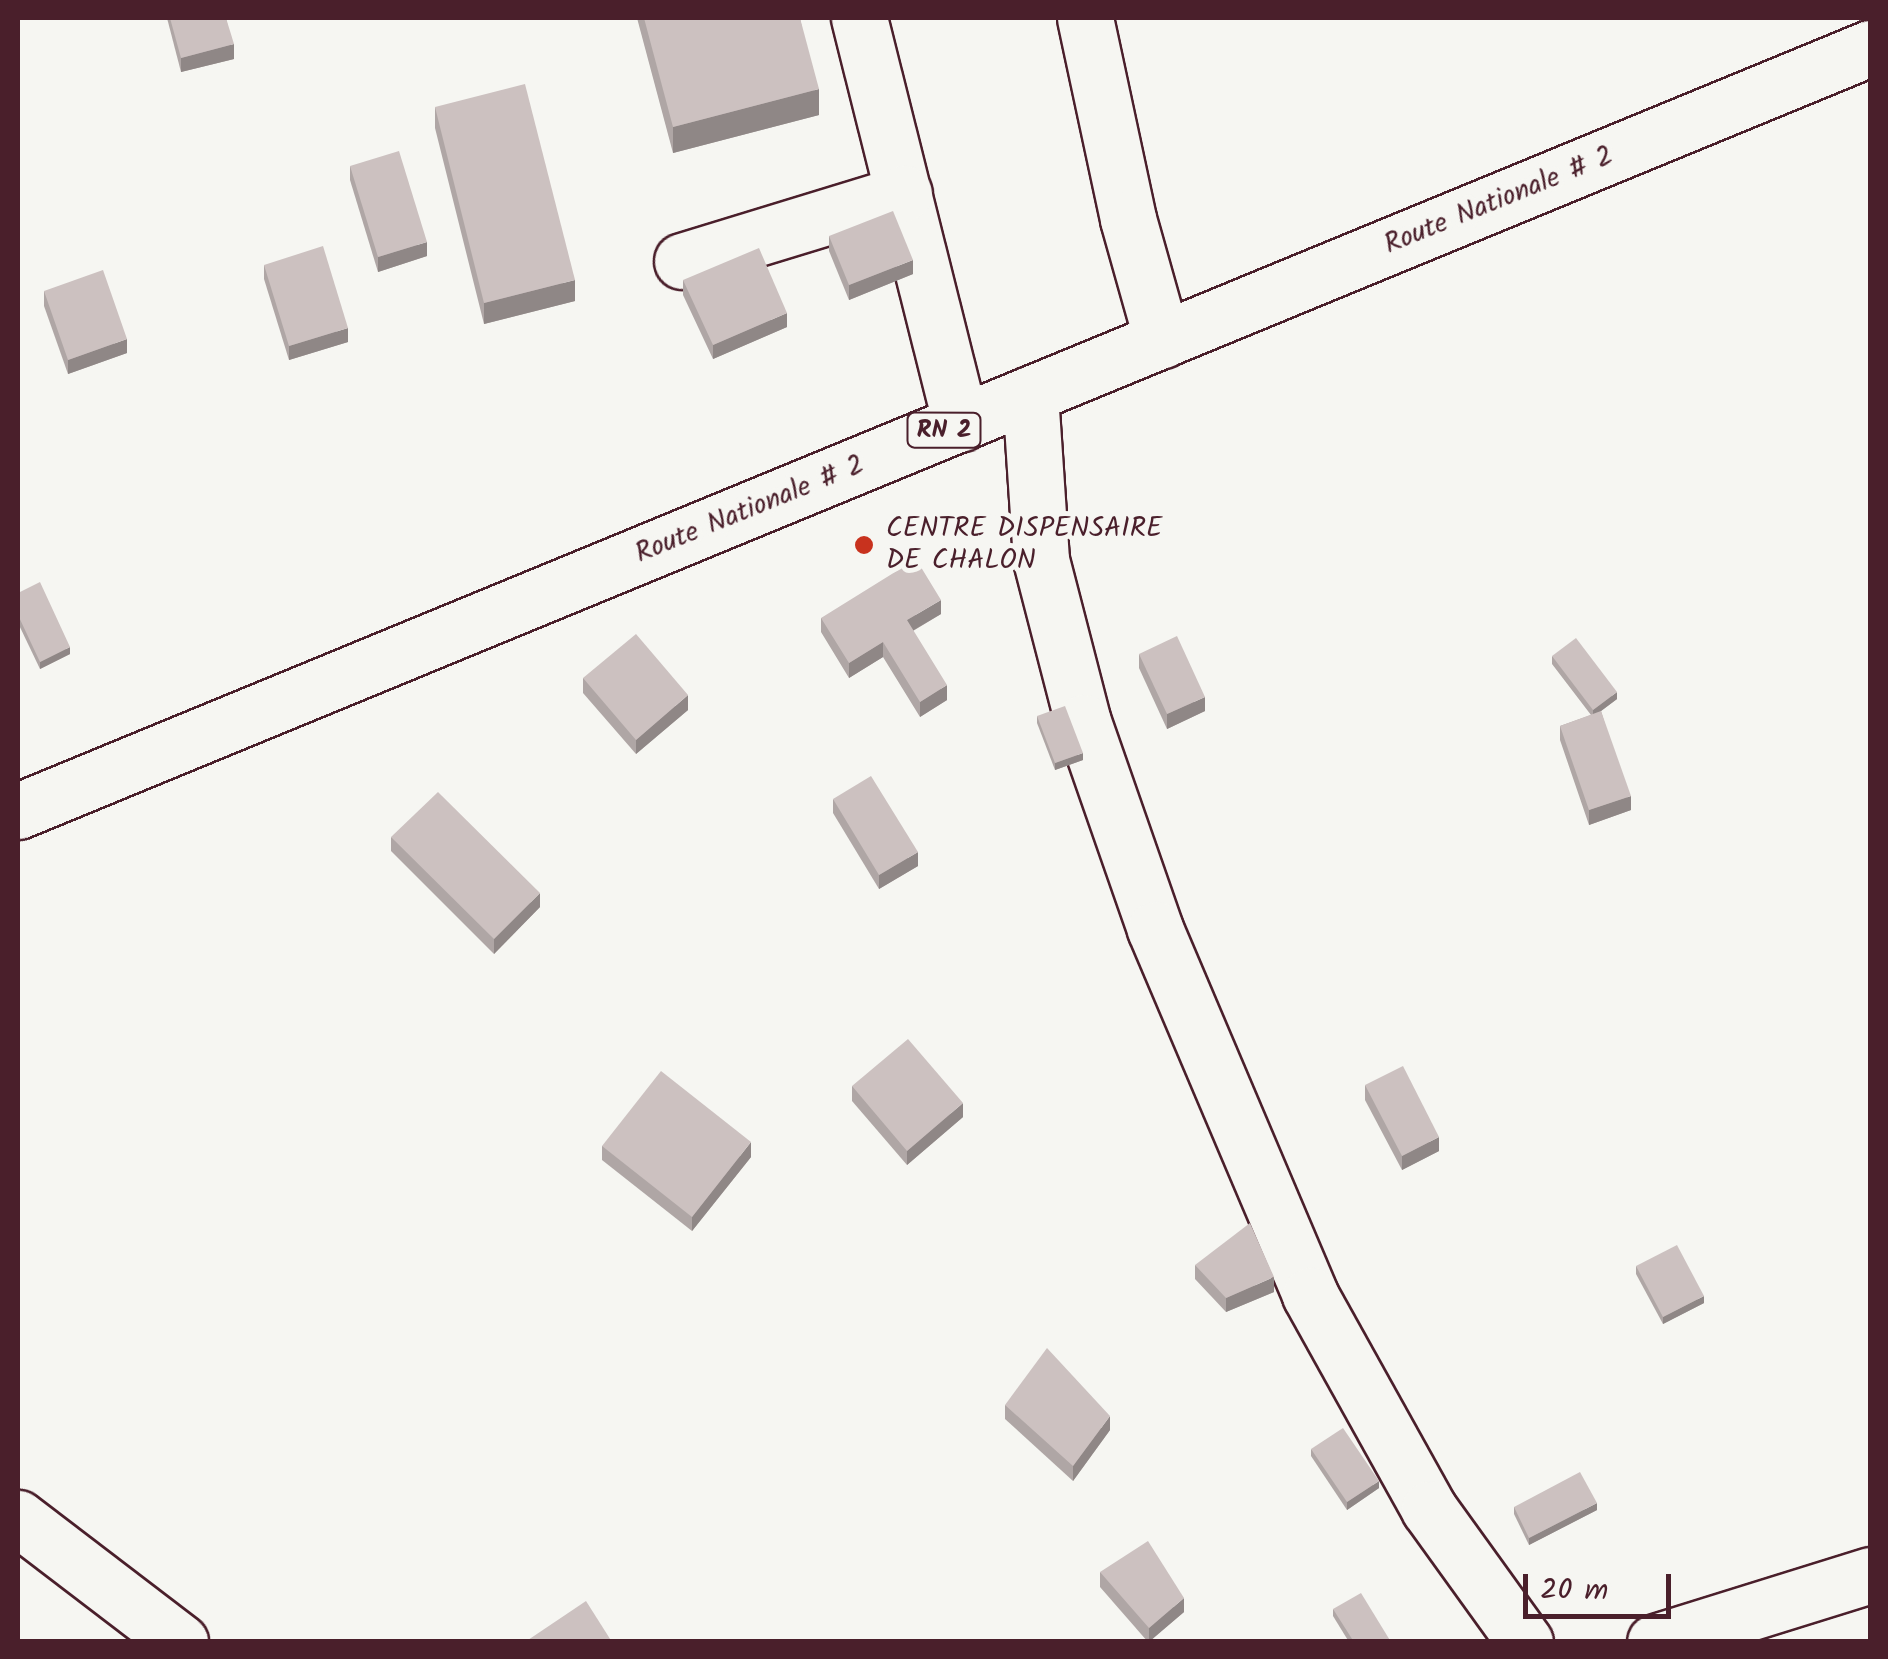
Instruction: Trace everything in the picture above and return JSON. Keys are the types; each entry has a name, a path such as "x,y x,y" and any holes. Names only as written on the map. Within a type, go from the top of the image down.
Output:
{"street":[{"path":"858,18 960,424"},
{"path":"1085,18 1128,219 1162,340"},
{"name":"Route Nationale # 2","path":"18,811 1870,48"},
{"path":"682,261 904,193"},
{"path":"1030,394 1041,560 1082,722 1155,929 1310,1295 1429,1509 1525,1642"},
{"path":"18,1518 180,1642"},
{"path":"1655,1642 1870,1575"}],"building":[{"path":"170,18 226,18 234,44 181,58"},
{"path":"644,18 800,18 819,89 673,127"},
{"path":"525,84 575,280 484,303 435,107"},
{"path":"399,151 427,242 378,257 350,166"},
{"path":"893,211 913,260 849,285 829,236"},
{"path":"323,246 348,328 289,346 264,265"},
{"path":"759,248 787,313 713,345 683,280"},
{"path":"103,270 127,339 68,360 44,291"},
{"path":"916,559 941,600 907,620 947,685 920,702 883,642 849,663 821,618"},
{"path":"40,582 70,647 40,662 18,615 18,593"},
{"path":"636,634 688,695 636,740 583,678"},
{"path":"1177,636 1205,697 1167,714 1139,654"},
{"path":"1576,638 1617,692 1593,710 1552,656"},
{"path":"1065,706 1083,753 1055,763 1037,716"},
{"path":"1601,711 1631,796 1589,810 1560,726"},
{"path":"871,776 918,852 879,875 833,799"},
{"path":"438,792 540,893 494,939 391,837"},
{"path":"908,1039 963,1103 907,1151 852,1086"},
{"path":"1403,1066 1439,1137 1402,1156 1365,1085"},
{"path":"661,1071 751,1142 692,1217 602,1146"},
{"path":"1250,1223 1274,1277 1226,1298 1195,1265"},
{"path":"1677,1245 1704,1296 1663,1317 1636,1266"},
{"path":"1047,1348 1110,1416 1073,1466 1005,1405"},
{"path":"1343,1428 1379,1481 1347,1502 1311,1449"},
{"path":"1580,1472 1597,1503 1529,1538 1514,1507"},
{"path":"1148,1541 1184,1598 1149,1628 1100,1572"},
{"path":"1361,1593 1391,1642 1354,1642 1333,1609"},
{"path":"586,1601 612,1642 525,1642"}],"place":[{"name":"CENTRE DISPENSAIRE DE CHALON","path":"864,545"}]}
